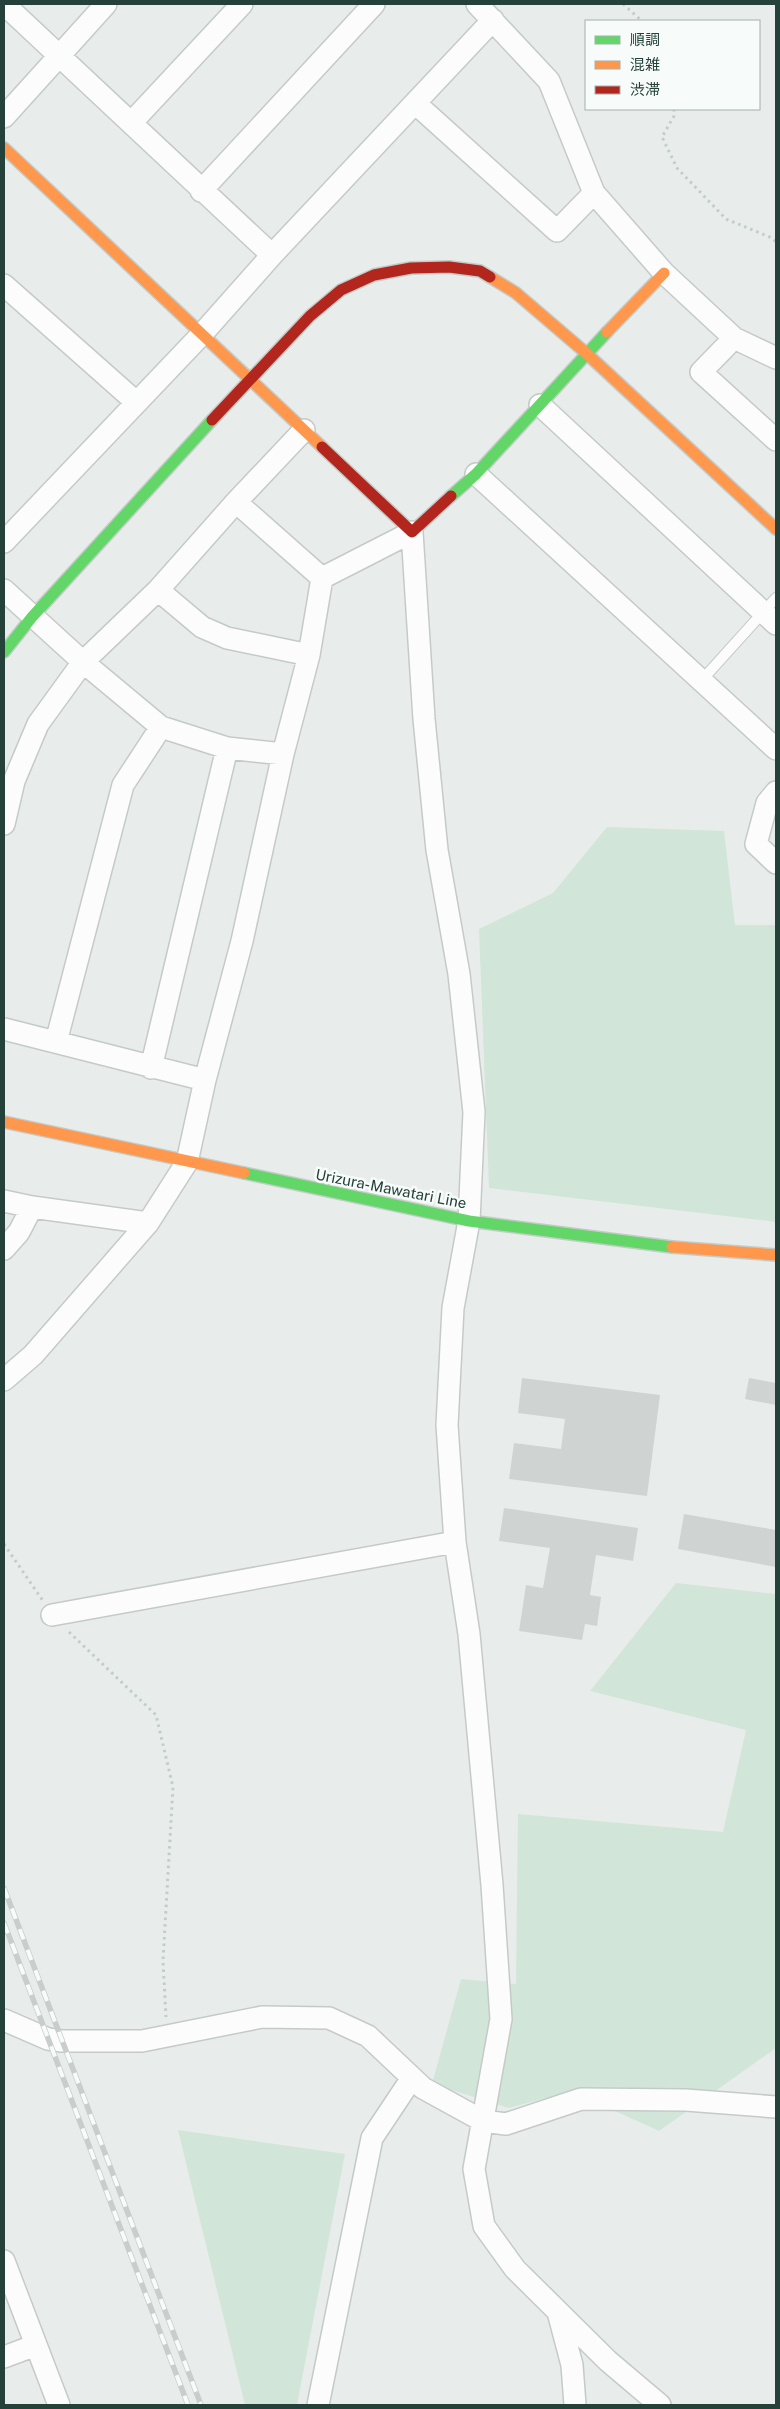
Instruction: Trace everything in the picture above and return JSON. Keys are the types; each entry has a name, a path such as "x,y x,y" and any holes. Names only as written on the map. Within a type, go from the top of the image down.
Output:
{"street":[{"path":"4,4 201,191 272,255"},
{"path":"4,117 106,4"},
{"path":"131,123 242,4"},
{"path":"201,191 374,4"},
{"path":"477,4 548,81 594,193 664,273 734,338 776,358"},
{"path":"4,542 202,334 272,255 493,20"},
{"path":"415,103 557,231 594,193"},
{"path":"4,148 202,334 248,380 412,532 424,720 436,850 459,974 474,1112 469,1220 452,1308 448,1425 455,1542 469,1634 492,1885 500,2019 474,2169 484,2226 515,2270 608,2362 660,2405"},
{"path":"4,652 32,617 248,380 310,316 341,290 374,275 411,268 448,267 480,272 516,293 586,353 776,529"},
{"path":"322,578 412,532 476,474 586,353 664,273"},
{"path":"4,285 136,402"},
{"path":"734,338 701,372 776,440"},
{"path":"540,405 772,612"},
{"path":"4,824 14,781 38,724 83,662 158,590 236,502 304,430"},
{"path":"476,474 776,749"},
{"path":"236,502 322,578"},
{"path":"4,1380 33,1355 148,1224 187,1162 205,1080 242,941 283,754 309,655 322,578"},
{"path":"4,590 83,662 161,727 227,748 283,754"},
{"path":"158,590 202,627 227,638 309,655"},
{"path":"56,1042 123,785 161,727"},
{"path":"151,1068 227,748"},
{"path":"776,792 768,803 756,844 776,863"},
{"path":"4,1030 205,1080"},
{"name":"Urizura-Mawatari Line","path":"4,1122 469,1220 665,1246 776,1255"},
{"path":"4,1201 32,1207 148,1224"},
{"path":"4,1249 19,1232 32,1207"},
{"path":"52,1615 455,1542"},
{"path":"4,2020 48,2039 62,2041 142,2041 262,2017 328,2018 368,2036 423,2088 483,2121 506,2124 581,2099 686,2100 776,2107"},
{"path":"318,2405 372,2138 412,2078"},
{"path":"4,2261 59,2405"},
{"path":"558,2312 572,2365 575,2405"},
{"path":"4,2357 36,2345"}],"lane":[{"path":"702,680 772,612"}],"path":[{"path":"623,4 641,20"},
{"path":"674,110 674,116 662,137 677,168 726,219 772,238 776,242"},
{"path":"4,1544 52,1615 156,1715 173,1787 163,1961 167,2036"}],"green space":[{"path":"607,827 724,831 735,925 776,925 776,1222 489,1188 479,929 553,893"},
{"path":"676,1583 776,1594 776,2048 659,2131 571,2091 509,2108 432,2084 461,1979 516,1984 518,1814 723,1832 746,1730 590,1691"},
{"path":"178,2130 345,2154 297,2405 245,2405"}],"building":[{"path":"522,1378 660,1395 647,1496 509,1479 514,1443 561,1449 565,1419 518,1413"},
{"path":"749,1378 776,1383 776,1405 745,1399"},
{"path":"504,1508 638,1528 633,1561 596,1555 590,1595 601,1597 597,1626 585,1624 582,1640 519,1631 526,1585 543,1588 550,1548 499,1541"},
{"path":"684,1514 776,1530 776,1567 678,1549"}],"railway":[{"path":"4,1888 201,2405"},
{"path":"4,1923 188,2405"}],"traffic: fast":[{"path":"451,496 476,474 607,332"},
{"path":"4,652 32,617 212,420"},
{"path":"244,1173 469,1221 672,1247"}],"traffic: slow":[{"path":"4,148 322,447"},
{"path":"607,332 664,273"},
{"path":"490,277 516,293 586,353 776,529"},
{"path":"4,1122 244,1173"},
{"path":"672,1247 776,1255"}],"traffic: jam":[{"path":"212,420 310,316 341,290 374,275 411,268 449,267 480,271 490,277"},
{"path":"322,447 412,532 451,496"}]}
